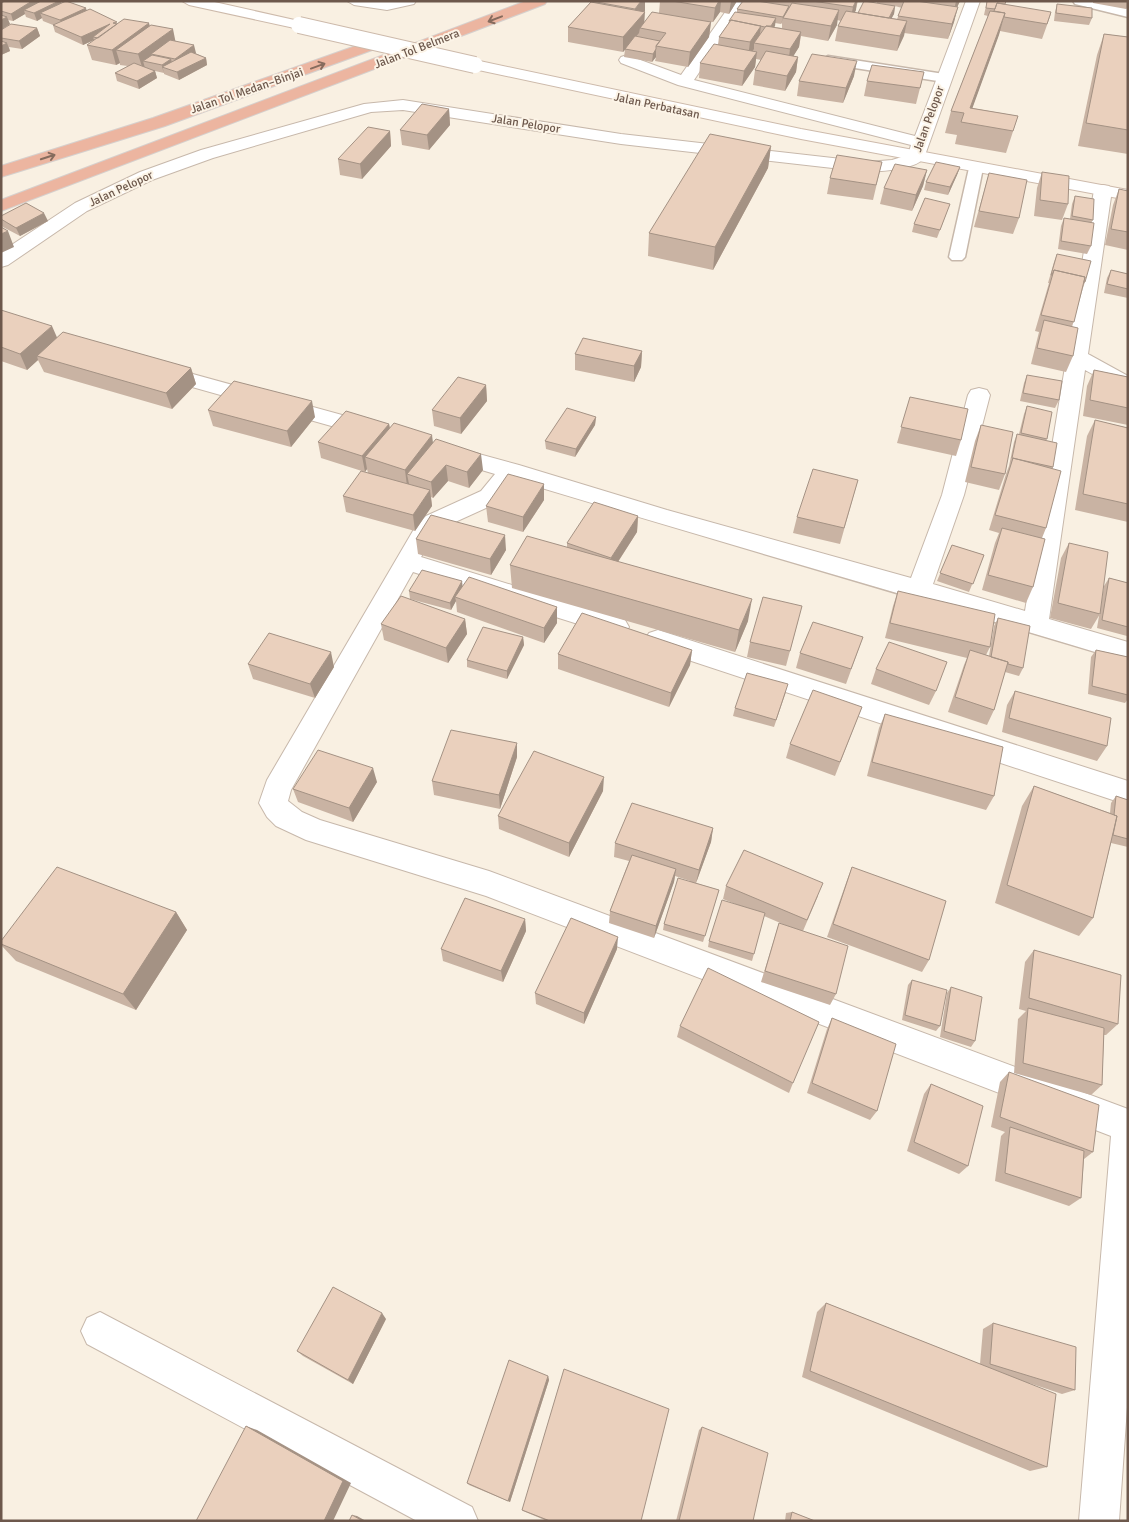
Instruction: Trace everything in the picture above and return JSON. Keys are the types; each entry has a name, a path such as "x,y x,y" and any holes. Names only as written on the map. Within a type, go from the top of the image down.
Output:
{"highway":[{"name":"Jalan Tol Belmera","path":"294,95 540,1"},
{"name":"Jalan Tol Medan–Binjai","path":"1,172 168,118 402,35"},
{"name":"Jalan Tol Medan–Binjai","path":"1,193 294,95"},
{"path":"1,206 294,95"}],"street":[{"name":"Jalan Perbatasan","path":"189,1 654,106 917,150 976,168 1128,195"},
{"path":"354,1 381,6 409,1"},
{"path":"684,82 740,1"},
{"name":"Jalan Pelopor","path":"1,261 81,207 146,176 207,154 370,107 412,106 621,139 868,167 894,165 917,150 972,1"},
{"path":"946,18 965,21"},
{"path":"627,60 684,82 917,150"},
{"path":"1035,626 1103,190"},
{"path":"1077,357 1128,385"},
{"path":"144,367 391,436"},
{"path":"918,589 954,495 978,395"},
{"path":"428,446 663,517 918,589 1035,626 1128,652"},
{"path":"511,470 489,496 429,526 277,788 273,803 278,810 290,821 316,831 489,884 1128,1126"},
{"path":"408,562 751,669 1128,793"},
{"path":"1099,1521 1128,1135"},
{"path":"100,1332 458,1521"}],"lane":[{"path":"1078,1 1128,13"},
{"path":"828,60 944,78"},
{"path":"957,257 976,168"}],"building":[{"path":"5,1 32,1 11,14 1,11 1,3"},
{"path":"41,1 59,1 34,13 24,10"},
{"path":"66,1 86,8 60,20 40,13"},
{"path":"591,1 641,1 635,9"},
{"path":"672,1 719,1 715,8"},
{"path":"743,1 757,1 789,6 783,17 737,9"},
{"path":"812,1 856,1 853,7"},
{"path":"864,1 895,6 889,18 858,13"},
{"path":"904,1 958,7 952,24 898,16"},
{"path":"987,1 1006,1 1005,4 997,3 995,9 986,8"},
{"path":"591,2 645,12 623,37 568,27"},
{"path":"792,3 839,10 831,26 783,18"},
{"path":"997,3 1051,12 1047,24 1004,17 1005,13 994,11"},
{"path":"1057,4 1092,8 1092,18 1056,13"},
{"path":"90,9 117,22 113,23 117,24 98,38 93,37 110,24 81,37 53,25"},
{"path":"846,11 907,21 900,36 838,26"},
{"path":"990,11 1005,13 970,108 1018,116 1013,131 961,122 964,113 951,111"},
{"path":"652,12 711,22 690,52 656,46 666,33 640,28"},
{"path":"735,12 776,18 771,26 765,27 729,21"},
{"path":"124,19 149,23 112,50 87,45"},
{"path":"731,20 761,26 750,42 719,37"},
{"path":"11,24 37,28 19,41 1,38 1,30"},
{"path":"151,25 173,29 138,54 116,50"},
{"path":"766,26 801,32 790,49 754,43"},
{"path":"1104,34 1128,37 1128,130 1086,123"},
{"path":"635,36 660,41 653,54 625,49"},
{"path":"170,40 194,45 175,59 151,54"},
{"path":"714,44 757,52 744,71 700,63"},
{"path":"766,51 798,57 787,76 755,70"},
{"path":"191,52 206,58 177,72 162,67"},
{"path":"812,54 857,61 846,88 799,81"},
{"path":"152,55 171,59 162,65 143,61"},
{"path":"134,63 155,71 137,81 115,73"},
{"path":"872,65 924,72 920,88 867,81"},
{"path":"422,104 449,109 427,135 400,130"},
{"path":"368,127 390,131 360,164 338,159"},
{"path":"710,134 771,146 715,247 649,233"},
{"path":"837,155 882,162 876,185 830,178"},
{"path":"936,162 960,167 950,187 926,182"},
{"path":"895,164 927,170 916,195 884,188"},
{"path":"1042,172 1069,176 1068,204 1040,200"},
{"path":"989,173 1027,180 1019,218 979,211"},
{"path":"1119,189 1128,191 1128,232 1111,229"},
{"path":"1075,196 1094,199 1093,220 1072,216"},
{"path":"925,198 950,204 940,230 914,224"},
{"path":"26,203 44,213 16,228 1,219 1,216"},
{"path":"1064,218 1094,223 1091,246 1061,241"},
{"path":"1,227 8,231 1,234"},
{"path":"1057,254 1091,261 1085,282 1085,277 1054,270 1051,275"},
{"path":"1054,270 1085,277 1074,322 1041,315"},
{"path":"1111,270 1128,274 1128,289 1107,284"},
{"path":"1,310 52,326 20,354 1,347"},
{"path":"1044,320 1078,328 1073,356 1037,348"},
{"path":"63,332 191,368 166,393 37,356"},
{"path":"583,338 642,351 634,366 575,354"},
{"path":"1094,370 1128,377 1128,408 1090,400"},
{"path":"1027,375 1062,381 1059,400 1023,393"},
{"path":"458,377 486,385 460,418 432,410"},
{"path":"234,381 312,401 287,431 208,410"},
{"path":"910,397 968,409 961,440 901,427"},
{"path":"1027,406 1052,412 1047,439 1021,433"},
{"path":"567,408 596,417 576,449 545,441"},
{"path":"346,411 389,424 362,456 318,442"},
{"path":"1095,420 1128,428 1128,504 1083,494"},
{"path":"394,423 432,435 405,470 365,457"},
{"path":"981,425 1013,432 1005,474 971,467"},
{"path":"1017,434 1057,443 1053,467 1012,458"},
{"path":"436,439 481,454 467,472 446,465 431,482 407,474"},
{"path":"1013,458 1061,471 1046,528 995,515"},
{"path":"813,469 858,480 844,528 797,517"},
{"path":"361,471 430,490 413,515 343,496"},
{"path":"508,474 544,484 523,517 486,506"},
{"path":"594,502 638,516 611,558 567,543"},
{"path":"431,515 505,535 490,559 416,539"},
{"path":"1002,528 1045,539 1033,587 988,575"},
{"path":"527,536 752,599 739,630 510,565"},
{"path":"1069,543 1108,552 1100,614 1058,603"},
{"path":"952,545 984,555 973,584 940,573"},
{"path":"422,570 462,581 450,603 409,591"},
{"path":"469,577 557,607 544,628 455,597"},
{"path":"1109,578 1128,583 1128,627 1102,620"},
{"path":"898,591 995,614 990,647 890,623"},
{"path":"401,596 465,619 446,648 381,624"},
{"path":"763,597 802,606 790,651 750,642"},
{"path":"582,613 692,650 671,693 558,654"},
{"path":"998,618 1030,626 1023,668 991,657"},
{"path":"813,622 863,637 851,669 800,653"},
{"path":"483,627 523,637 507,671 467,660"},
{"path":"269,633 331,652 310,684 248,664"},
{"path":"889,642 947,662 936,691 876,669"},
{"path":"970,650 1008,662 994,710 955,697"},
{"path":"1096,650 1128,657 1128,695 1092,686"},
{"path":"747,673 788,684 776,720 735,708"},
{"path":"813,690 862,707 840,762 790,744"},
{"path":"1015,691 1111,718 1107,746 1009,718"},
{"path":"885,714 1003,747 994,796 872,762"},
{"path":"451,730 517,743 499,795 432,781"},
{"path":"318,750 373,768 349,808 293,789"},
{"path":"534,751 604,777 569,843 498,816"},
{"path":"1034,786 1117,816 1093,918 1007,885"},
{"path":"1116,796 1128,800 1128,839 1113,835 1117,816 1114,815"},
{"path":"632,803 713,828 699,870 615,843"},
{"path":"744,850 823,883 807,920 726,886"},
{"path":"632,855 676,869 656,926 610,911"},
{"path":"57,867 176,912 123,994 1,944 1,941"},
{"path":"852,867 946,901 929,960 833,924"},
{"path":"678,878 719,890 705,936 664,924"},
{"path":"465,898 525,919 501,971 441,949"},
{"path":"722,900 765,913 754,954 709,941"},
{"path":"571,918 618,937 584,1013 535,993"},
{"path":"779,923 848,946 836,994 765,971"},
{"path":"1034,950 1121,975 1118,1024 1029,998"},
{"path":"708,968 819,1022 793,1083 680,1026"},
{"path":"912,980 947,990 940,1026 905,1015"},
{"path":"951,987 982,997 975,1041 944,1031"},
{"path":"1028,1008 1104,1028 1102,1085 1023,1063"},
{"path":"832,1018 896,1044 877,1111 812,1083"},
{"path":"1009,1072 1099,1105 1093,1152 1000,1117"},
{"path":"931,1084 983,1106 968,1166 914,1142"},
{"path":"1010,1127 1084,1151 1081,1198 1005,1173"},
{"path":"333,1287 382,1313 348,1380 297,1351"},
{"path":"826,1303 1056,1394 1047,1467 810,1371"},
{"path":"993,1323 1076,1347 1075,1390 990,1364"},
{"path":"509,1360 548,1376 508,1501 467,1483"},
{"path":"564,1369 669,1409 641,1521 550,1521 522,1510"},
{"path":"246,1426 343,1481 324,1521 196,1521"},
{"path":"702,1427 768,1453 753,1521 679,1521"},
{"path":"792,1512 815,1521 790,1521"},
{"path":"352,1515 363,1521 349,1521"}]}
